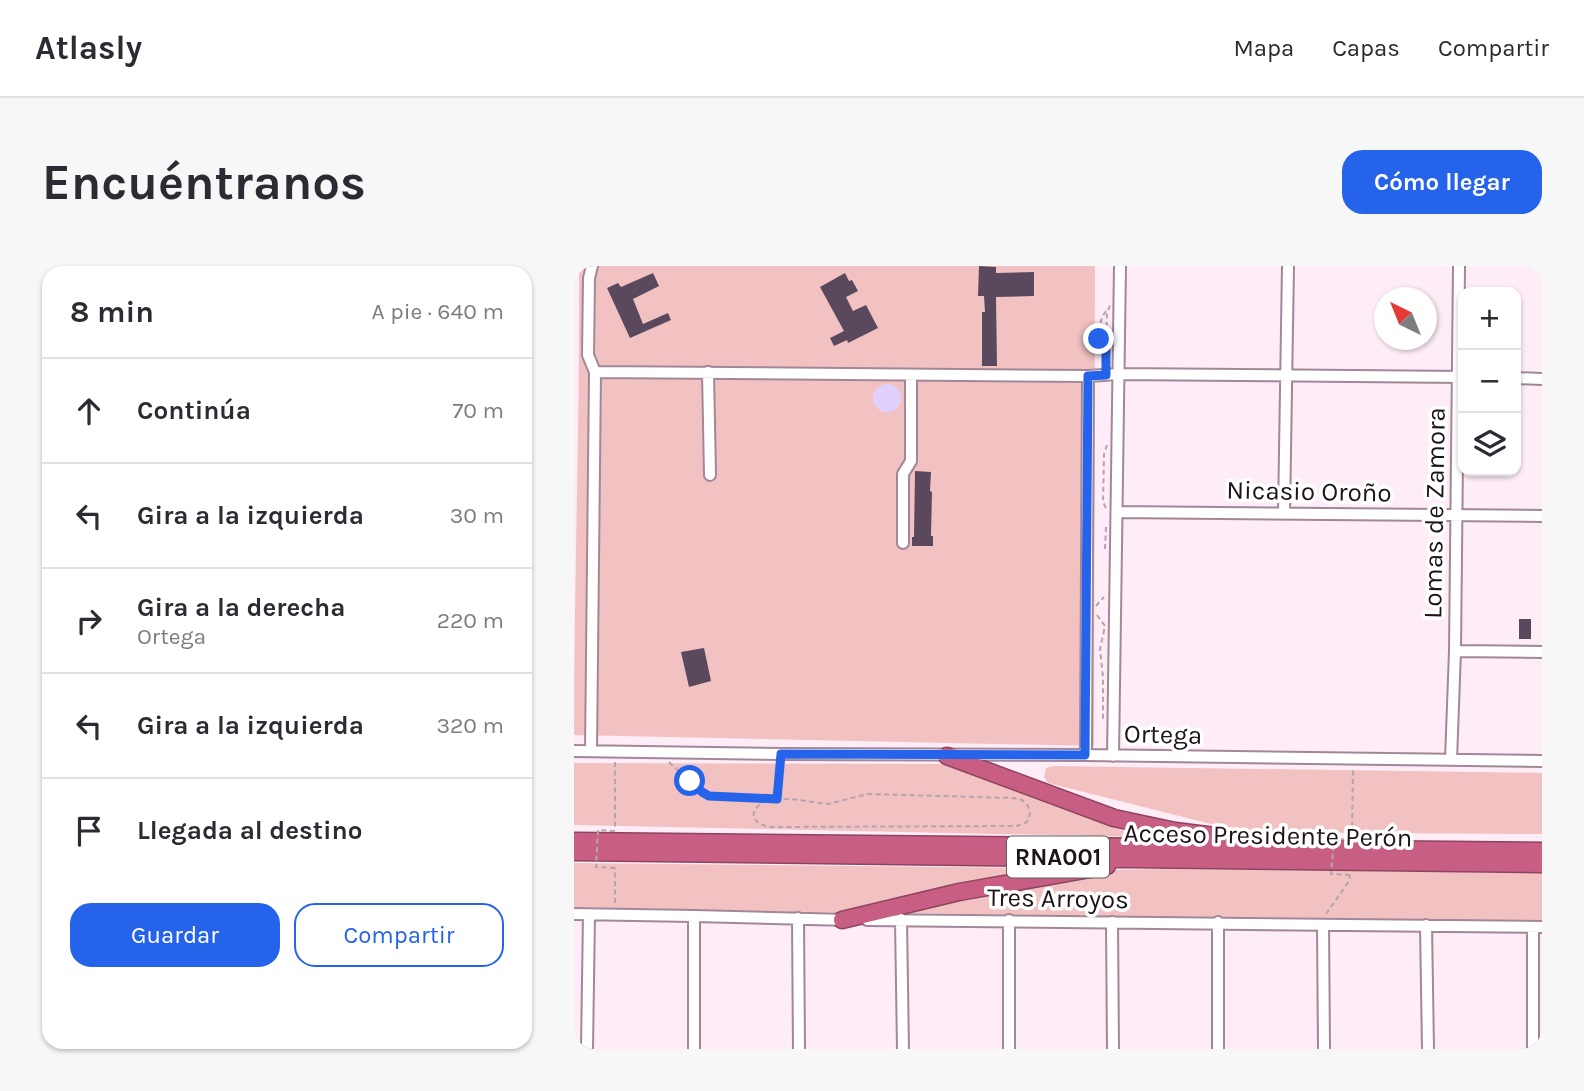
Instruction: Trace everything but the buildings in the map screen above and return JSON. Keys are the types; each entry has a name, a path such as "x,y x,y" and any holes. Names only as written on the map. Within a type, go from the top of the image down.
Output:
{"highway":[{"path":"947,756 1100,813 1139,824 1200,835 1295,840 1323,848"},
{"name":"Acceso Presidente Perón","path":"574,841 1542,851"},
{"name":"Acceso Presidente Perón","path":"574,852 1542,864"},
{"path":"842,920 959,892 1101,866 1208,859"}],"street":[{"path":"591,751 595,372 588,355 589,278 592,266"},
{"path":"1113,756 1112,512 1120,266"},
{"path":"1284,513 1289,266"},
{"name":"Lomas de Zamora","path":"1459,266 1461,350"},
{"path":"595,372 1458,377"},
{"path":"708,372 710,475"},
{"path":"903,543 903,479 911,455 911,375"},
{"path":"1085,755 1088,376"},
{"path":"1521,378 1542,379"},
{"name":"Lomas de Zamora","path":"1451,760 1460,413"},
{"name":"Nicasio Oroño","path":"1112,512 1542,516"},
{"path":"1455,652 1542,652"},
{"name":"Ortega","path":"574,751 1542,761"},
{"name":"Tres Arroyos","path":"574,915 1537,927"},
{"path":"587,1049 589,915"},
{"path":"694,916 694,1049"},
{"path":"798,918 799,1049"},
{"path":"901,919 903,1049"},
{"path":"1009,920 1009,1049"},
{"path":"1112,922 1113,1049"},
{"path":"1218,922 1218,1049"},
{"path":"1324,925 1324,1049"},
{"path":"1426,925 1428,1049"},
{"path":"1533,1049 1537,927"}],"path":[{"path":"1106,375 1106,347 1099,339 1101,320 1107,310"},
{"path":"1109,439 1104,454 1103,502 1112,512"},
{"path":"1105,556 1105,529 1108,523"},
{"path":"1096,605 1105,596 1105,606"},
{"path":"1097,616 1105,626"},
{"path":"1103,732 1100,649 1105,616"},
{"path":"615,750 615,831 598,830 596,867 615,868 615,915"},
{"path":"657,752 709,796 791,799 828,804 868,794 997,797 1022,800 1030,813 1027,822 1017,826 770,827 758,822 753,812 755,807 768,800"},
{"path":"777,799 781,754"},
{"path":"1324,925 1328,910 1350,876 1331,874 1334,839 1352,840 1353,760"}],"shaded area":[{"path":"579,266 1095,266 1094,746 574,735"},
{"path":"887,384 897,388 901,398 897,408 887,412 877,408 873,398 877,388"},
{"path":"574,763 948,764 1141,837 574,825"},
{"path":"1046,768 1542,773 1542,834 1243,832 1048,783 1044,777"},
{"path":"574,863 1047,868 841,913 574,907"},
{"path":"1111,870 1542,873 1542,922 892,913"}],"route":[{"path":"690,781 709,796 777,799 781,754 1085,755 1088,376 1106,375 1106,347 1099,339"}]}
